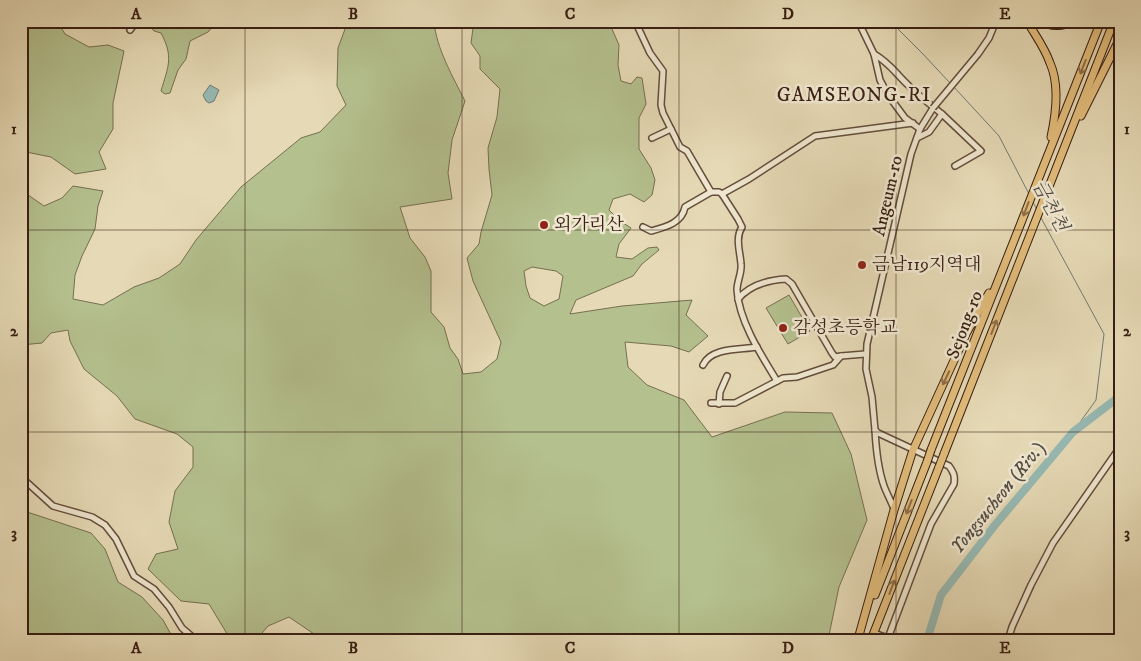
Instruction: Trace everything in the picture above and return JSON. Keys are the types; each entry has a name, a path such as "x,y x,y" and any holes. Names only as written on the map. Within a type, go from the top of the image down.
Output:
{"highway":[{"path":"1027,21 1051,64 1055,78 1055,113 1047,154"},
{"path":"1041,21 1046,24 1063,26 1075,21"},
{"name":"Sejong-ro","path":"858,640 1047,154 1101,21"},
{"name":"Sejong-ro","path":"873,636 1114,21"},
{"path":"1064,150 1120,38"},
{"path":"858,640 894,510 913,450 967,332 1001,273"}],"street":[{"path":"130,30 137,21"},
{"path":"635,21 650,53 663,71 661,105 663,113 680,146 687,151 712,192"},
{"path":"858,21 874,54 880,80 888,95 905,118 920,129"},
{"name":"Angeum-ro","path":"894,510 880,472 872,397 866,369 866,354 909,164 920,129 933,108 978,54 989,38 996,21"},
{"path":"874,54 890,66 908,85 981,151 955,166"},
{"path":"917,138 929,132 942,114"},
{"path":"722,194 815,136 913,123"},
{"path":"652,138 671,129"},
{"path":"643,227 651,231 668,226 682,217 685,207 712,192 722,194 742,227 738,234 742,267 737,283 742,313 758,348 777,381"},
{"path":"738,298 748,290 763,283 776,279 786,279 792,284 834,357 866,354"},
{"path":"703,365 706,359 715,352 758,348"},
{"path":"711,403 735,403 783,378 797,378 833,366 842,356"},
{"path":"719,404 720,392 726,376"},
{"path":"873,636 891,639 931,524 954,484 955,477 954,472 949,466 878,433 876,430"},
{"path":"1008,640 1031,585 1053,543 1120,447"},
{"path":"21,477 53,506 92,516 105,525 116,539 134,576 154,589 169,607 182,628 196,640"}],"green space":[{"path":"21,21 57,21 65,34 89,47 108,45 124,51 113,103 113,129 99,152 106,169 75,174 51,157 21,151"},
{"path":"154,21 219,21 208,32 190,41 186,59 178,70 170,93 165,94 161,91 168,68 169,56 161,33 154,31 148,24"},
{"path":"348,21 434,21 438,42 450,72 465,101 452,140 448,173 452,199 400,207 410,238 425,257 431,271 431,312 444,327 450,348 458,359 463,374 481,372 497,359 501,342 473,281 467,258 479,244 492,195 488,148 497,117 500,89 480,69 480,56 471,43 474,21 609,22 619,45 618,65 621,81 631,84 637,77 642,78 646,104 639,118 639,149 651,168 655,180 652,195 644,202 630,194 613,199 609,210 620,221 631,228 619,244 616,257 632,259 648,248 657,247 659,250 642,264 633,276 576,300 570,314 622,306 692,300 686,315 708,336 689,352 671,346 625,342 628,367 647,385 684,400 712,437 785,412 832,413 851,454 867,520 839,587 828,640 317,640 314,634 289,617 268,626 256,640 233,640 229,637 209,604 181,601 148,569 156,554 178,549 169,522 175,491 193,467 193,447 177,434 135,419 117,396 84,369 70,341 68,330 51,333 42,343 21,345 21,190 44,206 62,198 73,186 103,191 98,206 95,229 75,275 73,299 103,305 134,287 159,278 180,264 196,240 241,187 301,138 320,132 346,105 337,86 338,48","holes":["532,267 556,271 563,276 559,299 544,306 530,298 524,271"]},
{"path":"789,295 810,331 788,344 766,308"},
{"path":"21,510 91,533 105,549 118,582 142,597 163,620 174,640 21,640"}],"water":[{"path":"210,85 219,90 214,101 209,103 203,95"}],"waterway":[{"name":"금천천","path":"890,21 950,83"},
{"name":"금천천","path":"953,86 999,136 1029,194"},
{"name":"금천천","path":"1033,202 1037,210"},
{"name":"금천천","path":"1040,216 1104,334 1096,400 1073,432"},
{"name":"Yongsucheon (Riv.)","path":"927,640 941,595 995,525 1073,432 1120,396"}],"place":[{"name":"외가리산","path":"544,225"},
{"name":"금남119지역대","path":"862,265"},
{"name":"감성초등학교","path":"783,328"}],"district":[{"name":"GAMSEONG-RI","path":"854,95"}]}
